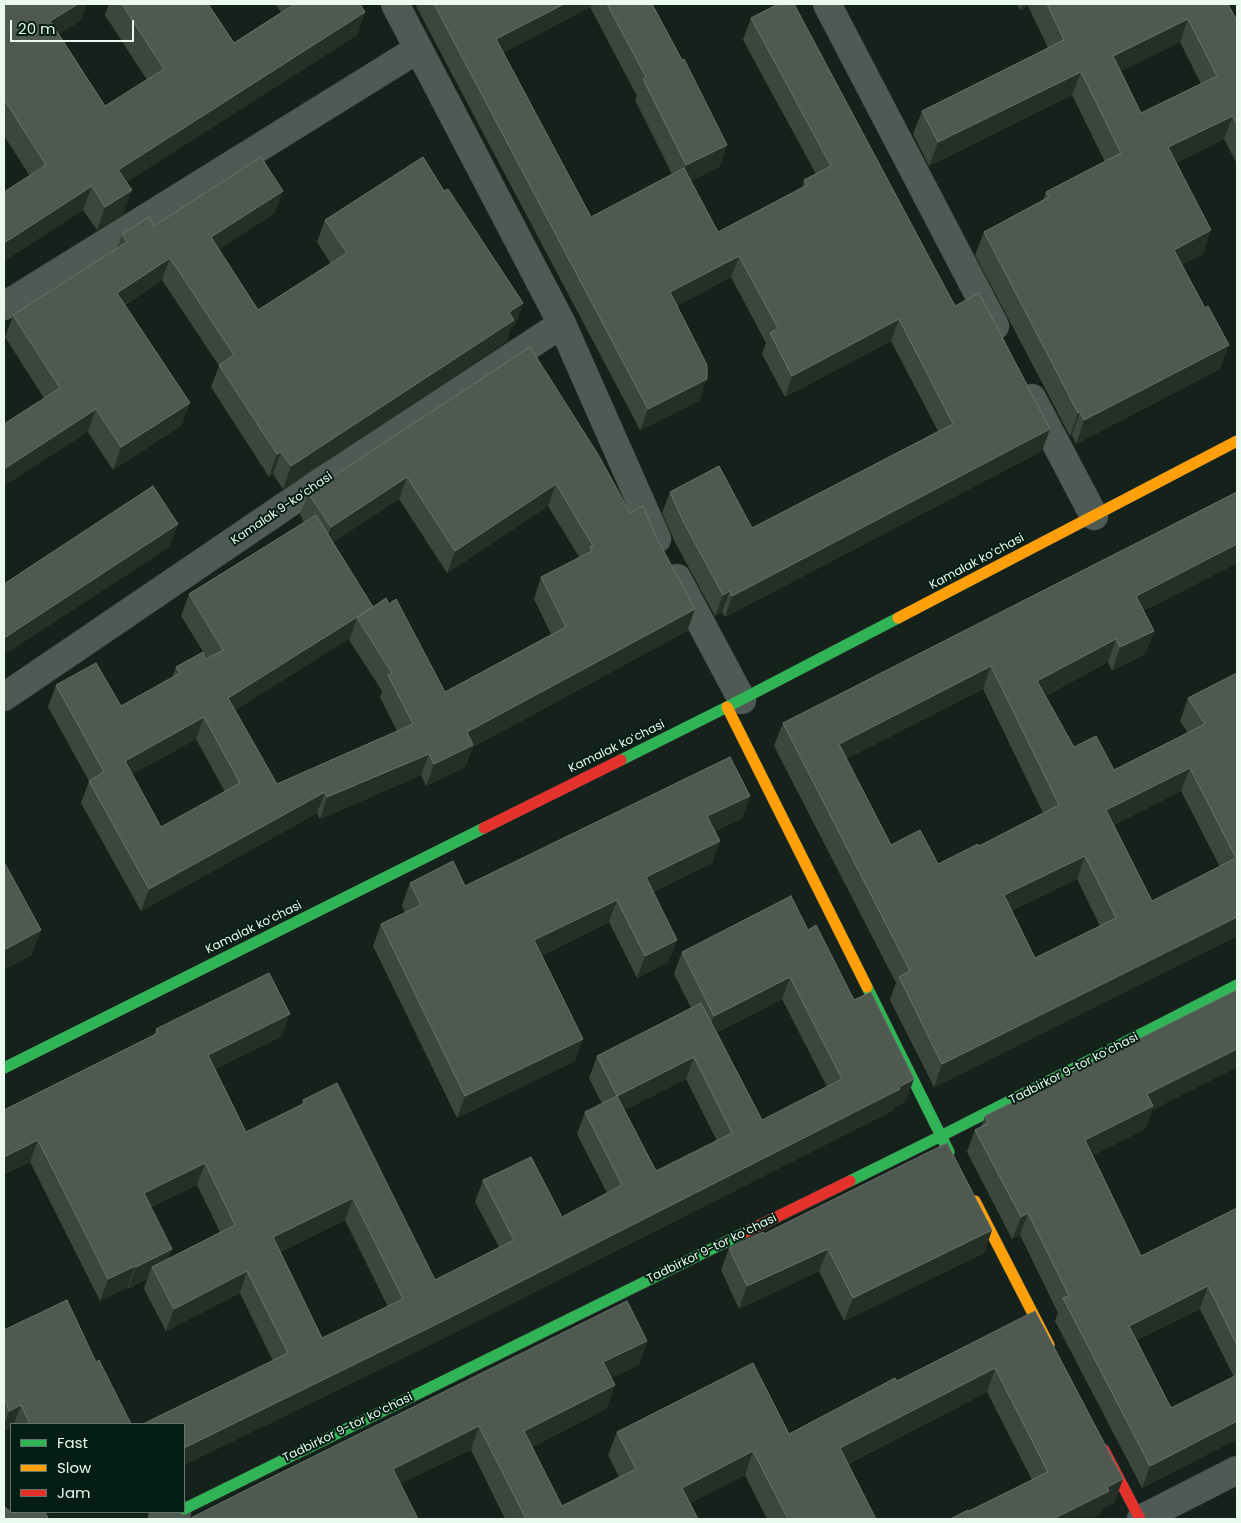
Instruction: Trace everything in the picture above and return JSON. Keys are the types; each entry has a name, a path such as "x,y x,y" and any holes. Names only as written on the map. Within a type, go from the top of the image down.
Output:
{"street":[{"path":"395,4 562,324 661,549 954,1162"},
{"path":"827,4 1006,348"},
{"path":"4,306 418,49"},
{"name":"Kamalak 9-koʻchasi","path":"4,697 316,485 562,324"},
{"path":"1020,375 1094,516"},
{"name":"Kamalak koʻchasi","path":"4,1068 734,704 1237,442"},
{"name":"Tadbirkor 9-tor koʻchasi","path":"185,1509 941,1136 1237,985"},
{"path":"968,1188 1054,1354"},
{"path":"1099,1441 1140,1519 1237,1470"},
{"path":"162,1519 175,1513"}],"building":[{"path":"4,4 78,4 50,21 105,106 164,69 122,4 208,4 234,43 295,4 360,4 365,12 118,170 132,190 105,207 92,186 4,243 4,192 46,165 4,99"},
{"path":"434,4 564,4 496,39 591,217 684,168 718,232 807,185 804,180 831,166 751,18 778,4 794,4 955,306 979,293 1050,429 732,596 730,591 723,595 683,521 670,492 719,466 752,528 953,424 899,319 792,376 770,333 778,328 739,256 670,292 707,365 707,379 648,409"},
{"path":"607,4 652,4 682,60 684,59 727,145 686,165 643,79 646,77"},
{"path":"1047,4 1228,4 1237,21 1237,125 1233,116 1168,147 1211,230 1174,250 1205,308 1208,306 1229,345 1084,420 1080,412 1078,413 984,232 1049,197 1046,192 1121,153 1081,72 938,142 922,111 1064,40","holes":["1188,19 1217,76 1141,113 1113,56"]},
{"path":"261,157 283,191 211,237 258,310 347,253 325,220 423,157 444,191 448,189 523,303 509,312 514,320 291,466 281,452 277,454 219,365 234,355 170,258 117,293 190,403 121,447 96,409 4,469 4,424 60,388 13,315 127,242 122,234 149,217 154,226"},
{"path":"530,347 599,456 630,513 643,506 655,535 695,609 467,732 473,745 434,764 429,754 327,797 325,792 149,889 89,781 104,772 56,685 96,663 121,706 180,673 176,667 203,652 206,659 223,650 189,594 316,515 373,607 386,598 389,604 396,599 445,692 566,627 541,577 592,551 590,547 593,546 556,484 455,551 407,477 331,527 308,493","holes":["372,607 357,618 392,673 388,675 413,724 277,784 228,698","204,717 240,783 161,827 125,761"]},
{"path":"153,486 178,524 4,638 4,584"},
{"path":"1237,492 1237,544 1136,596 1154,631 1120,647 1116,639 1037,681 1074,747 1096,736 1114,770 1205,724 1188,698 1237,673 1237,917 942,1064 899,977 910,971 783,723","holes":["991,666 1059,805 979,846 978,844 938,864 920,830 891,845 839,744","1190,768 1236,858 1152,901 1106,810","1085,856 1116,918 1035,958 1004,895"]},
{"path":"730,757 750,796 707,816 720,841 646,877 677,940 645,956 617,900 534,940 583,1039 465,1096 381,924 421,905 410,883 453,861 465,886"},
{"path":"4,862 41,930 4,950"},
{"path":"791,896 808,930 816,925 854,1000 871,992 914,1079 899,1087 900,1089 449,1318 185,1448 185,1423 145,1423 288,1353 247,1271 174,1309 152,1267 235,1225 205,1163 144,1193 172,1249 108,1279 38,1140 4,1157 4,1110 158,1033 156,1029 269,973 290,1014 208,1055 246,1132 305,1103 303,1100 337,1083 435,1280 514,1240 483,1180 531,1157 562,1217 622,1185 585,1112 617,1096 597,1056 701,1003 762,1120 842,1079 790,977 714,1016 682,952","holes":["694,1057 732,1133 656,1171 617,1096","353,1198 403,1299 322,1338 273,1237"]},
{"path":"1237,990 1237,1049 1147,1094 1153,1106 1085,1140 1141,1256 1237,1208 1237,1345 1208,1286 1129,1326 1171,1408 1237,1375 1237,1421 1150,1466 1063,1298 1069,1296 1028,1213 1021,1217 975,1130 988,1123 985,1116"},
{"path":"947,1143 992,1230 853,1298 828,1249 747,1286 729,1248 763,1232 764,1234"},
{"path":"67,1300 96,1362 99,1360 130,1423 30,1423 21,1405 9,1411 4,1399 4,1330"},
{"path":"627,1301 647,1341 603,1362 615,1385 524,1431 562,1506 636,1469 617,1432 753,1363 789,1434 895,1378 897,1381 1035,1311 1123,1479 1107,1487 1109,1491 1053,1519 950,1519 1048,1472 995,1368 840,1448 876,1519 788,1519 753,1451 682,1488 698,1519 526,1519 479,1426 393,1469 418,1519 189,1519"},
{"path":"4,1506 10,1511 10,1513 46,1513 48,1518 46,1519 4,1519"}],"traffic: fast":[{"path":"621,760 898,618"},
{"path":"4,1068 484,828"},
{"path":"850,1181 1237,985"},
{"path":"867,987 949,1152"},
{"path":"185,1509 746,1232"}],"traffic: slow":[{"path":"898,618 1237,441"},
{"path":"727,707 867,987"},
{"path":"975,1201 1049,1345"}],"traffic: jam":[{"path":"484,828 621,760"},
{"path":"746,1232 850,1181"},
{"path":"1104,1450 1140,1519"}]}
